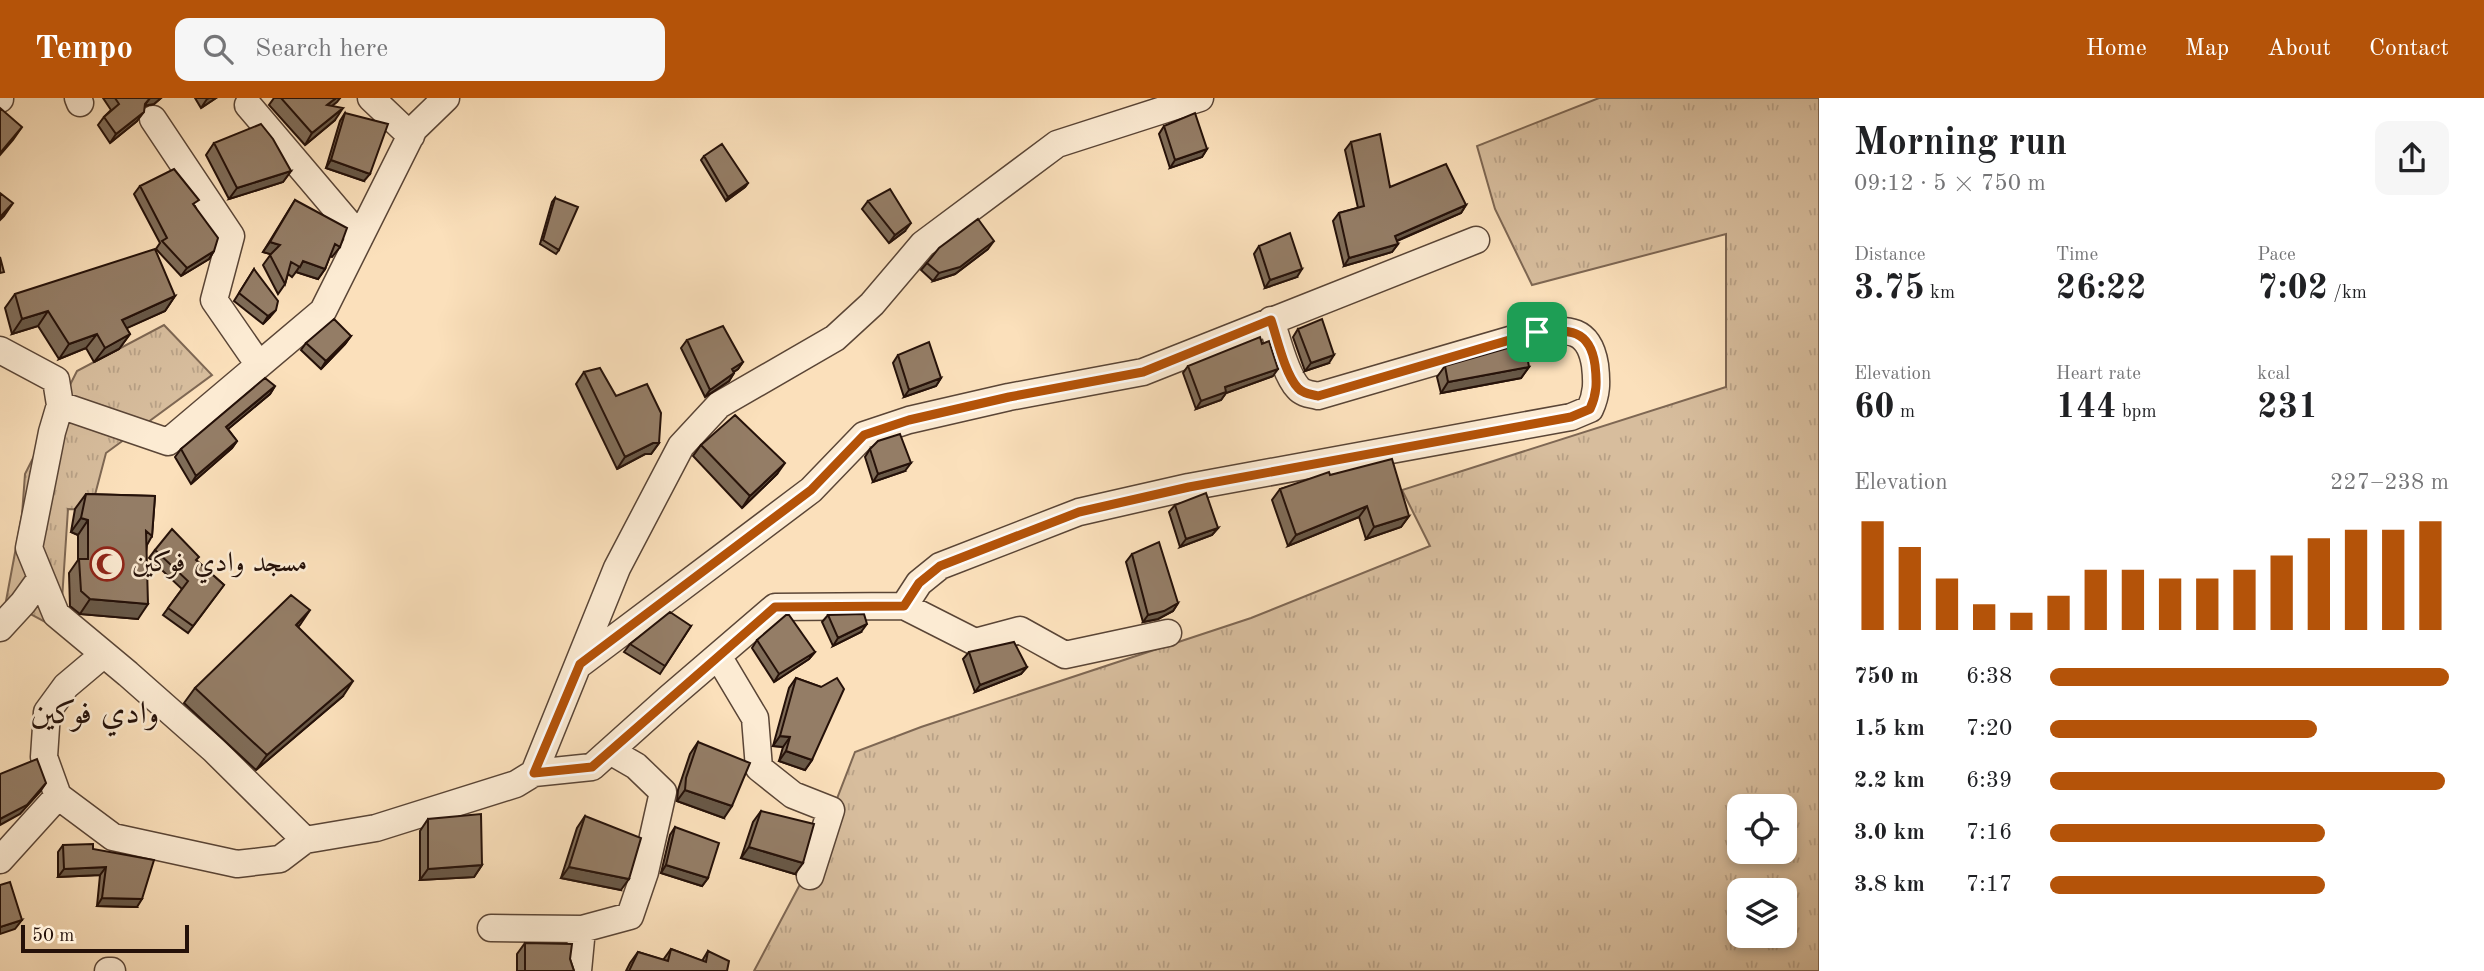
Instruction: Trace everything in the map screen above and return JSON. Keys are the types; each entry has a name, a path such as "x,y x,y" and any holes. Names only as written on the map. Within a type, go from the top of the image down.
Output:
{"street":[{"path":"371,98 411,136"},
{"path":"60,405 168,442 323,311 414,129 446,98"},
{"path":"534,773 617,568 681,446 719,405 835,338 872,304 923,244 1057,144 1200,98"},
{"path":"247,105 360,237"},
{"path":"153,119 231,236 214,300 259,365"},
{"path":"580,664 811,490 864,435 922,417 1143,372 1476,240"},
{"path":"904,606 919,583 940,566 1079,512 1189,487 1571,417 1590,409 1595,399 1597,383 1592,349 1587,340 1576,333 1561,330 1537,332 1318,396 1298,388 1271,320"},
{"path":"0,350 56,380 60,405 29,548 56,614 214,750 305,840"},
{"path":"0,628 41,578"},
{"path":"104,654 66,686 47,712 44,757 58,796 113,837 237,864 280,859 305,840 376,828 516,784 534,773 592,767 775,607 904,606 975,642 1020,630 1065,655 1168,633"},
{"path":"718,656 755,718 759,768 793,795 831,810 810,876"},
{"path":"491,928 582,929 630,916 645,872 663,792 636,766 610,751"},
{"path":"0,860 58,796"},
{"path":"578,971 582,929"}],"green space":[{"path":"1599,98 1819,98 1819,971 754,971 814,858 855,752 921,727 1251,618 1430,546 1402,490 1726,387 1726,234 1532,285 1495,209 1477,146"},
{"path":"164,325 212,375 106,453 91,510 68,509 60,630 6,601 22,515 25,474 77,371"}],"building":[{"path":"115,98 150,98 145,104 144,112 116,134 104,117 119,104"},
{"path":"281,98 336,98 327,105 343,108 312,133"},
{"path":"0,108 22,127 0,153"},
{"path":"345,113 388,124 370,174 331,160"},
{"path":"1195,113 1207,149 1175,160 1164,126"},
{"path":"261,124 291,171 237,188 214,143"},
{"path":"1380,134 1390,187 1446,164 1466,205 1395,236 1398,244 1349,258 1339,213 1364,206 1351,142"},
{"path":"722,144 748,183 728,197 704,156"},
{"path":"174,169 199,200 193,204 218,238 214,251 187,268 162,241 167,238 140,186"},
{"path":"890,189 911,223 895,235 868,201"},
{"path":"0,193 13,203 0,217"},
{"path":"555,198 578,207 559,250 543,240"},
{"path":"295,200 347,228 340,247 335,244 325,269 303,261 300,267 291,262 285,284 270,255 280,245 270,242"},
{"path":"978,219 994,241 960,267 939,273 927,263 939,248"},
{"path":"1290,233 1302,269 1270,280 1259,246"},
{"path":"155,249 175,296 122,320 130,334 105,348 97,334 69,344 48,311 22,319 15,294"},
{"path":"0,257 4,272 0,273"},
{"path":"254,269 278,301 276,310 268,316 239,293"},
{"path":"334,319 351,336 326,361 306,343"},
{"path":"1322,319 1334,355 1311,363 1298,329"},
{"path":"723,326 743,362 732,369 734,373 710,390 687,340"},
{"path":"1260,337 1262,344 1269,341 1278,369 1225,387 1226,392 1201,401 1188,366"},
{"path":"929,342 941,378 909,390 898,355"},
{"path":"1525,343 1529,367 1448,382 1445,366"},
{"path":"600,368 616,396 647,384 661,413 659,443 653,443 625,457 584,372"},
{"path":"265,378 275,386 226,427 237,441 196,476 181,449"},
{"path":"735,415 785,463 750,496 701,445"},
{"path":"900,434 911,463 878,474 870,449 878,441"},
{"path":"1392,459 1409,516 1374,527 1367,506 1296,535 1280,489 1329,472 1330,475"},
{"path":"1206,493 1218,528 1186,539 1175,505"},
{"name":"مسجد وادي فوكين","path":"86,494 155,496 152,536 146,531 148,604 90,599 81,591 79,559 88,559 88,520 81,518"},
{"path":"172,529 199,557 196,560 224,585 193,626 168,608 188,581 155,550"},
{"path":"1159,542 1178,603 1164,611 1148,615 1132,554"},
{"path":"291,595 310,610 296,625 353,681 267,755 195,688"},
{"path":"670,612 691,626 665,666 630,644"},
{"path":"864,614 867,624 838,638 828,615"},
{"path":"789,615 815,652 779,674 757,640"},
{"path":"1014,642 1027,667 980,685 969,652"},
{"path":"796,678 821,687 837,678 844,689 812,760 786,751 790,737 780,736"},
{"path":"698,742 750,763 732,806 685,790 686,778"},
{"path":"37,759 46,783 27,805 0,819 0,774"},
{"path":"761,811 814,824 803,863 749,847"},
{"path":"481,814 482,865 428,869 428,819"},
{"path":"585,816 641,838 629,879 569,867"},
{"path":"675,827 719,843 708,878 666,865"},
{"path":"93,844 93,849 154,860 142,899 102,898 106,867 64,869 63,845"},
{"path":"10,882 22,920 0,927 0,885"},
{"path":"525,943 572,944 570,959 574,971 525,971"},
{"path":"671,949 706,962 708,951 729,961 727,971 629,971 638,952 668,961"}],"place":[{"name":"مسجد وادي فوكين","path":"107,564"}],"district":[{"name":"وادي فوكين","path":"95,715"}],"route":[{"path":"1271,320 1298,388 1318,396 1537,332 1561,330 1576,333 1587,340 1592,349 1597,383 1595,399 1590,409 1571,417 1189,487 1079,512 940,566 919,583 904,606 775,607 592,767 534,773 580,664 811,490 864,435 909,420 1009,397 1143,372 1271,320"}]}
